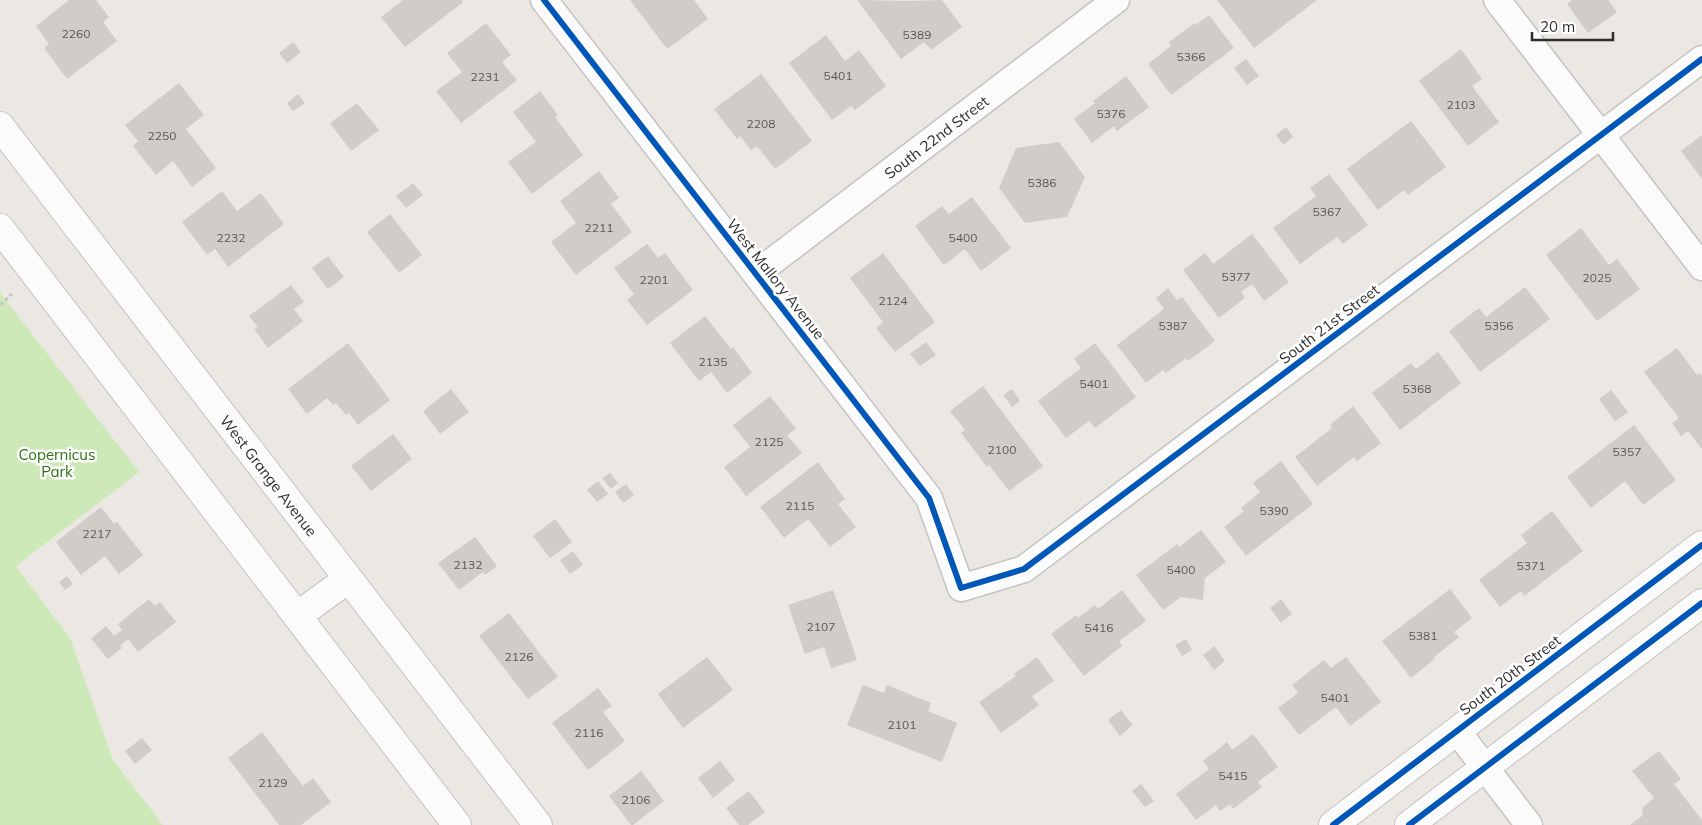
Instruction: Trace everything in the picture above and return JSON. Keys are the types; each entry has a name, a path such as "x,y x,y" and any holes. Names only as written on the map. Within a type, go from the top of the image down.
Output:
{"street":[{"name":"West Mallory Avenue","path":"544,0 757,273 929,498 961,588"},
{"name":"South 22nd Street","path":"757,273 1116,0"},
{"path":"1496,0 1702,267"},
{"name":"South 21st Street","path":"961,588 1024,570 1702,59"},
{"name":"West Grange Avenue","path":"0,126 538,825"},
{"path":"0,228 457,825"},
{"name":"South 20th Street","path":"1333,825 1702,545"},
{"path":"297,616 348,579"},
{"path":"1409,825 1702,603"},
{"path":"1457,732 1529,825"}],"path":[{"path":"0,305 12,294"}],"green space":[{"name":"Copernicus Park","path":"0,293 139,472 16,566 70,638 113,760 163,825 0,825"}],"building":[{"path":"69,0 96,0 109,17 103,22 117,41 67,79 44,48 49,44 36,26"},
{"path":"403,0 462,0 463,2 405,47 381,17"},
{"path":"630,0 694,0 708,19 667,49"},
{"path":"859,0 942,0 962,27 931,50 924,42 901,59"},
{"path":"1217,0 1317,0 1254,48"},
{"path":"1572,0 1608,0 1617,12 1588,33 1567,4"},
{"path":"1209,15 1234,48 1171,95 1148,64 1171,46 1169,42"},
{"path":"486,23 511,55 502,62 517,80 461,123 436,91 462,72 447,53"},
{"path":"826,35 845,61 859,50 886,86 855,110 851,106 832,120 789,63"},
{"path":"293,42 301,52 287,63 279,53"},
{"path":"1461,49 1482,79 1472,86 1499,122 1468,146 1419,81"},
{"path":"1246,59 1259,76 1247,85 1234,68"},
{"path":"761,74 812,141 775,169 757,146 751,150 740,136 737,139 714,109"},
{"path":"1126,76 1149,107 1117,131 1114,126 1092,143 1074,119 1095,103 1093,101"},
{"path":"179,83 204,115 186,129 216,168 192,187 173,161 156,175 133,146 138,141 125,125"},
{"path":"540,91 558,115 555,117 583,155 532,194 508,162 536,142 513,112"},
{"path":"298,94 305,103 293,111 287,103"},
{"path":"357,103 379,130 351,151 330,123"},
{"path":"1411,121 1446,167 1408,195 1404,190 1378,210 1347,169"},
{"path":"1286,127 1293,137 1283,145 1276,135"},
{"path":"1702,135 1702,179 1681,151"},
{"path":"1059,142 1085,177 1067,217 1025,223 999,188 1016,148"},
{"path":"599,171 619,198 611,204 632,232 576,275 551,242 576,223 560,201"},
{"path":"1329,174 1368,225 1343,244 1337,237 1300,264 1273,228 1316,196 1310,188"},
{"path":"413,183 423,195 406,208 396,196"},
{"path":"222,191 237,211 261,193 284,224 228,267 215,249 207,255 182,222"},
{"path":"972,197 1011,248 981,271 965,249 944,265 915,226 942,206 949,214"},
{"path":"390,214 422,255 399,273 367,232"},
{"path":"1581,228 1609,265 1617,259 1640,289 1597,321 1546,255"},
{"path":"1252,234 1289,282 1264,301 1252,284 1241,292 1245,298 1219,318 1183,270 1205,253 1213,264"},
{"path":"647,244 658,258 665,253 693,290 647,325 627,300 634,294 614,268"},
{"path":"883,253 935,322 895,352 876,328 883,322 850,278"},
{"path":"328,256 344,277 328,289 312,268"},
{"path":"291,285 304,302 294,309 303,321 268,348 254,329 258,327 249,316"},
{"path":"1525,287 1550,319 1480,372 1449,331 1479,308 1486,317"},
{"path":"1168,288 1177,300 1182,297 1215,341 1188,361 1186,358 1166,373 1163,370 1146,383 1117,345 1164,309 1156,298"},
{"path":"705,316 731,349 733,347 752,373 727,393 711,372 699,381 670,343"},
{"path":"926,342 936,355 920,366 910,354"},
{"path":"348,343 390,400 358,425 349,413 346,415 336,403 333,405 327,398 307,414 288,389"},
{"path":"1095,343 1136,397 1095,428 1089,421 1066,438 1038,401 1081,368 1074,359"},
{"path":"1677,348 1697,375 1700,373 1702,376 1702,449 1688,431 1681,436 1672,423 1679,418 1644,372"},
{"path":"1438,352 1461,383 1400,430 1372,393 1411,363 1416,369"},
{"path":"983,386 1043,466 1009,491 989,465 987,467 961,433 965,430 950,411"},
{"path":"451,389 469,412 440,434 423,411"},
{"path":"1012,389 1020,401 1012,407 1003,395"},
{"path":"1611,390 1628,412 1615,421 1599,399"},
{"path":"770,396 796,429 787,435 802,453 746,496 724,467 750,447 733,425"},
{"path":"1353,406 1381,443 1357,461 1354,457 1317,486 1295,457 1332,428 1330,425"},
{"path":"1634,425 1676,480 1643,505 1625,481 1591,508 1567,477"},
{"path":"393,434 412,459 371,491 351,466"},
{"path":"1281,461 1313,504 1246,556 1224,527 1244,511 1241,508 1260,492 1253,483"},
{"path":"818,462 845,499 838,504 856,527 830,547 808,519 784,538 760,507"},
{"path":"610,473 618,483 611,489 602,478"},
{"path":"598,481 608,494 597,502 587,490"},
{"path":"626,484 634,495 623,503 615,492"},
{"path":"101,507 114,524 117,522 143,555 119,574 105,556 81,575 56,542"},
{"path":"1552,511 1583,551 1524,596 1521,591 1500,607 1479,580 1527,543 1521,535"},
{"path":"555,519 572,542 550,558 533,536"},
{"path":"1201,530 1226,562 1205,578 1203,600 1181,597 1163,610 1136,575 1177,544 1179,547"},
{"path":"475,537 497,566 485,575 483,572 459,590 438,563"},
{"path":"573,551 583,565 570,574 560,560"},
{"path":"67,576 73,584 65,590 59,582"},
{"path":"1450,589 1472,618 1454,632 1459,637 1411,678 1382,641"},
{"path":"833,590 857,660 831,668 824,647 805,654 788,605"},
{"path":"1122,590 1146,621 1119,641 1122,646 1084,676 1051,634 1076,615 1078,618 1095,605 1098,609"},
{"path":"149,599 155,606 160,602 176,622 138,652 128,639 120,646 122,648 108,659 91,639 106,626 114,636 122,630 118,624"},
{"path":"1281,599 1292,614 1281,623 1270,608"},
{"path":"509,613 558,677 528,699 479,636"},
{"path":"1186,639 1192,650 1182,656 1175,645"},
{"path":"1214,646 1225,661 1214,670 1203,655"},
{"path":"707,657 733,690 683,728 658,694"},
{"path":"1037,657 1054,681 1032,696 1039,705 1001,733 979,702 1016,676 1014,674"},
{"path":"1346,657 1381,702 1350,726 1336,707 1299,735 1278,708 1298,693 1292,685 1324,660 1331,668"},
{"path":"863,685 884,693 887,685 931,703 928,711 957,723 942,762 847,725"},
{"path":"598,688 612,706 603,712 625,741 588,770 552,723"},
{"path":"1121,710 1133,725 1120,736 1108,720"},
{"path":"262,732 303,786 313,778 331,802 301,825 279,825 228,758"},
{"path":"1253,734 1278,767 1258,782 1262,787 1233,809 1230,804 1220,811 1216,805 1196,820 1176,794 1209,769 1203,761 1227,742 1232,750"},
{"path":"142,738 152,750 135,764 125,751"},
{"path":"1659,751 1681,779 1674,784 1702,820 1702,825 1630,825 1642,816 1643,807 1654,798 1632,771"},
{"path":"720,761 735,780 713,798 698,778"},
{"path":"641,771 664,801 631,825 609,796"},
{"path":"1141,784 1154,801 1145,807 1132,791"},
{"path":"749,791 765,812 748,825 739,825 726,808"}],"cycle path":[{"path":"544,0 929,498 961,588 1024,569 1702,59"},
{"path":"1333,825 1702,545"},
{"path":"1409,825 1702,603"}]}
